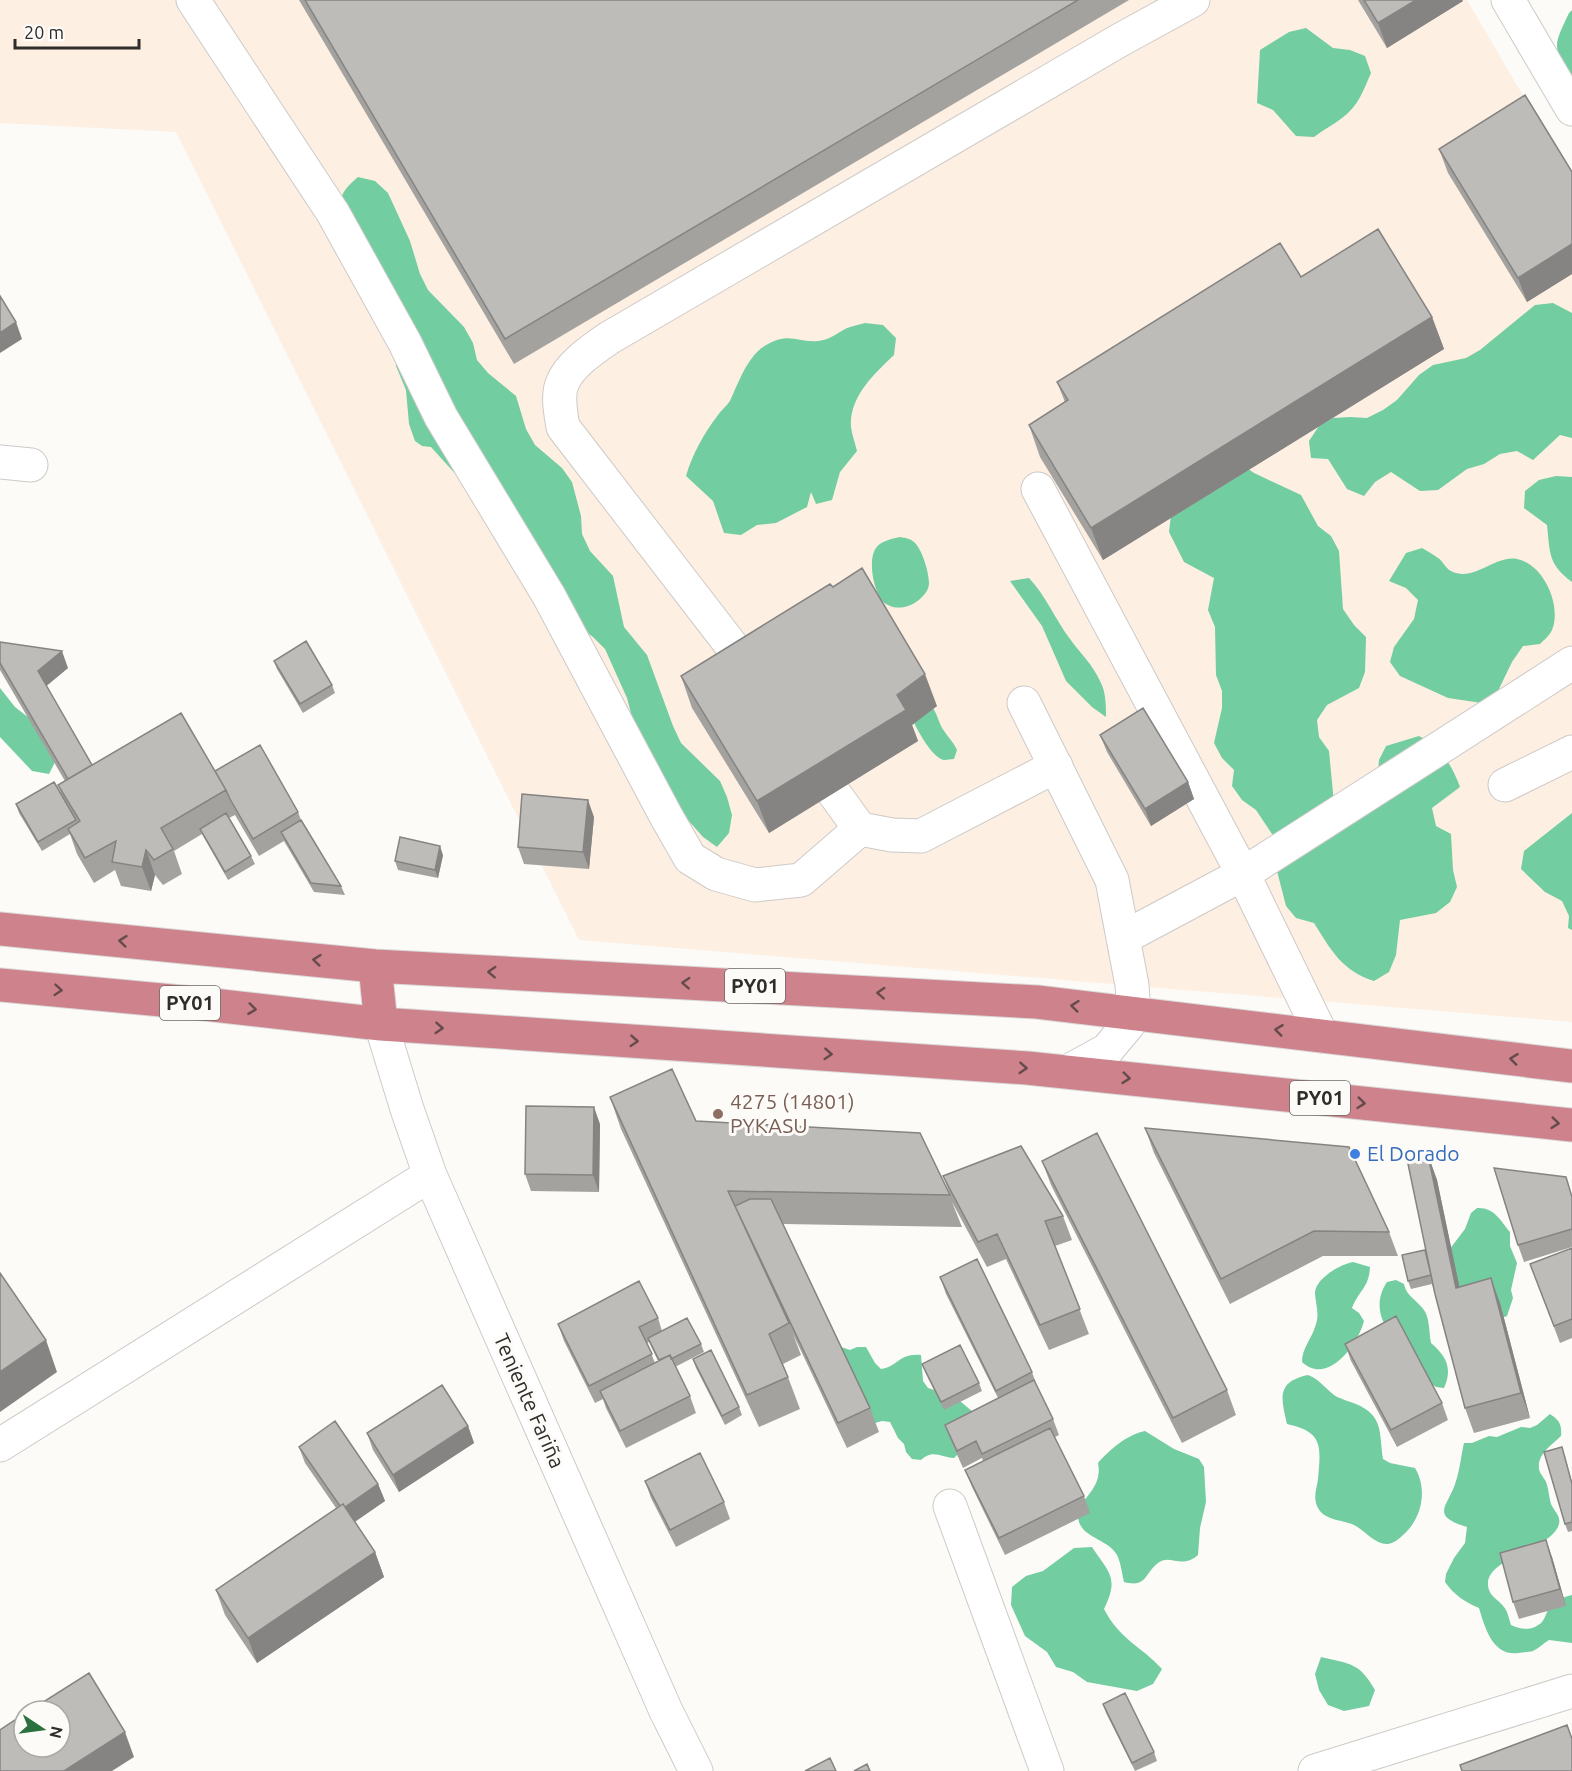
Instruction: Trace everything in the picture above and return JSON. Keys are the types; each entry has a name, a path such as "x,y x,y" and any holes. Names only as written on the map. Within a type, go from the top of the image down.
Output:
{"highway":[{"name":"PY01","path":"0,929 375,966 1037,1002 1572,1066"},
{"path":"375,966 381,1024"},
{"name":"PY01","path":"0,985 381,1024 1068,1072 1572,1125"}],"street":[{"path":"193,0 333,213 405,343 441,417 549,596 640,769 690,858 716,874 755,885 801,880 860,828"},
{"path":"751,671 563,427 560,405 562,384 581,357 609,338 1193,0"},
{"path":"1508,0 1572,109"},
{"path":"1038,489 1243,874 1323,1036"},
{"path":"1123,938 1243,874 1572,663"},
{"path":"1024,703 1112,880 1132,985 1134,1013 1128,1025 1107,1050 1068,1072"},
{"path":"1505,785 1572,752"},
{"path":"834,793 860,828 892,835 921,836 1056,766"},
{"name":"Teniente Fariña","path":"381,1024 430,1174 666,1711 696,1771"},
{"path":"0,1445 430,1174"},
{"path":"950,1506 1047,1771"},
{"path":"1315,1771 1572,1691"}],"shaded area":[{"path":"0,0 1467,0 1572,179 1572,1022 579,940 176,132 0,123"}],"green space":[{"path":"1572,10 1572,78 1561,59 1557,46 1560,33"},
{"path":"1306,28 1333,48 1350,50 1365,56 1371,73 1360,97 1348,114 1314,137 1296,136 1273,110 1257,103 1260,50 1289,32"},
{"path":"358,177 375,181 388,193 410,241 420,274 428,290 464,327 473,343 477,360 488,373 516,396 526,429 535,445 562,468 572,482 581,516 582,534 590,551 613,576 624,627 647,655 681,743 720,781 727,797 732,815 729,833 717,847 703,837 680,811 636,732 627,698 605,649 565,616 460,479 431,447 422,446 415,441 409,424 406,390 396,366 397,332 338,213 344,193"},
{"path":"1553,303 1572,313 1572,438 1560,435 1533,460 1517,451 1500,454 1484,464 1467,469 1438,490 1420,491 1391,472 1375,482 1364,496 1347,489 1328,459 1311,458 1309,441 1319,426 1333,418 1367,418 1383,410 1397,400 1419,375 1433,365 1466,358 1480,350 1535,305"},
{"path":"865,323 883,325 896,338 894,355 858,396 851,416 851,427 857,451 840,472 832,500 816,504 811,492 807,507 776,523 757,525 741,535 724,533 713,501 686,476 699,444 719,413 730,401 750,361 768,344 782,339 822,340 847,328"},
{"path":"1238,462 1254,473 1301,495 1318,526 1331,536 1339,551 1343,609 1366,637 1365,672 1359,688 1327,705 1317,720 1319,737 1329,751 1334,803 1376,795 1379,760 1386,746 1419,736 1433,745 1444,757 1460,787 1432,808 1436,826 1451,834 1453,870 1457,887 1450,902 1436,913 1400,920 1396,955 1389,972 1374,981 1363,977 1345,965 1332,951 1314,923 1296,918 1286,906 1277,871 1276,840 1256,810 1242,800 1232,786 1234,770 1222,758 1214,743 1222,708 1222,691 1216,675 1215,627 1208,610 1214,578 1184,562 1169,532 1171,515"},
{"path":"1556,476 1572,477 1572,582 1554,563 1547,525 1524,508 1525,491 1539,480"},
{"path":"900,537 913,541 919,548 927,568 929,584 920,599 899,608 886,604 878,594 873,578 872,561 878,546"},
{"path":"1422,548 1440,559 1449,570 1459,574 1468,574 1500,561 1517,559 1535,569 1543,577 1548,587 1555,609 1551,632 1540,644 1523,646 1512,662 1497,693 1482,703 1448,698 1400,676 1390,662 1394,647 1414,619 1418,600 1406,588 1389,581 1406,553"},
{"path":"1029,578 1097,675 1105,694 1106,717 1092,707 1066,681 1042,626 1010,581"},
{"path":"0,688 15,707 42,728 57,758 49,774 32,771 0,737"},
{"path":"930,704 957,750 954,759 944,760 934,753 909,712"},
{"path":"1572,813 1572,930 1568,928 1569,916 1562,901 1545,892 1521,869 1524,851"},
{"path":"1477,1208 1492,1212 1510,1232 1510,1246 1517,1263 1511,1290 1513,1298 1507,1316 1499,1319 1452,1282 1449,1250 1465,1229 1471,1213"},
{"path":"1353,1262 1370,1267 1366,1284 1352,1308 1364,1321 1361,1331 1340,1360 1321,1369 1312,1368 1302,1362 1303,1352 1316,1323 1316,1288 1329,1273"},
{"path":"1396,1280 1404,1284 1407,1292 1426,1314 1431,1343 1441,1353 1448,1368 1444,1388 1436,1387 1429,1382 1382,1320 1380,1303 1382,1292 1387,1282"},
{"path":"838,1346 850,1350 866,1347 881,1369 907,1356 921,1355 923,1381 928,1388 954,1396 973,1412 960,1452 954,1458 933,1454 921,1460 912,1459 890,1422 882,1421 865,1426"},
{"path":"1308,1375 1319,1381 1334,1395 1356,1404 1371,1414 1376,1420 1380,1433 1383,1459 1390,1463 1415,1468 1422,1494 1419,1512 1410,1528 1394,1542 1384,1544 1379,1542 1356,1526 1329,1518 1317,1506 1315,1495 1319,1449 1317,1442 1307,1431 1287,1424 1283,1406 1283,1392 1290,1382"},
{"path":"1550,1414 1559,1423 1561,1436 1543,1454 1539,1469 1559,1524 1554,1533 1544,1541 1504,1562 1494,1570 1489,1579 1489,1590 1505,1609 1511,1625 1523,1629 1531,1628 1542,1622 1554,1601 1572,1595 1572,1643 1549,1640 1533,1651 1510,1653 1496,1646 1487,1632 1479,1608 1460,1598 1445,1582 1446,1574 1454,1558 1465,1543 1467,1527 1448,1518 1444,1509 1453,1490 1464,1443 1472,1443 1489,1436 1497,1437 1521,1427 1530,1428"},
{"path":"1145,1431 1174,1449 1199,1459 1204,1467 1206,1502 1200,1528 1198,1555 1186,1561 1162,1560 1141,1582 1131,1583 1124,1582 1117,1555 1108,1546 1086,1532 1079,1522 1078,1514 1097,1482 1098,1463 1119,1443 1132,1435"},
{"path":"1092,1547 1108,1570 1112,1583 1109,1599 1104,1609 1117,1628 1162,1669 1153,1684 1137,1691 1087,1682 1073,1672 1056,1667 1047,1652 1025,1636 1011,1605 1012,1587 1026,1576 1043,1571 1074,1548"},
{"path":"1321,1657 1347,1663 1364,1674 1375,1690 1369,1706 1344,1711 1328,1705 1319,1690 1315,1674"}],"building":[{"path":"305,0 1078,0 505,339"},
{"path":"1364,0 1416,0 1378,23"},
{"path":"1525,95 1572,172 1572,244 1518,278 1439,149"},
{"path":"1378,229 1432,317 1091,528 1029,425 1068,400 1057,382 1280,243 1301,277"},
{"path":"0,296 16,322 0,333"},
{"path":"862,568 925,674 897,695 906,710 757,801 681,676 830,584 833,587"},
{"path":"306,641 332,685 300,704 274,661"},
{"path":"0,642 62,651 38,671 92,765 68,779 0,663"},
{"path":"1143,708 1188,782 1145,809 1100,735"},
{"path":"181,713 226,790 161,828 173,849 154,860 146,850 142,867 112,862 116,841 85,858 68,829 80,821 58,785"},
{"path":"260,745 298,812 253,839 215,771"},
{"path":"54,782 76,820 38,842 16,804"},
{"path":"522,794 588,800 583,852 518,847"},
{"path":"226,813 251,856 225,872 200,829"},
{"path":"301,820 341,886 311,883 281,832"},
{"path":"400,837 440,846 435,870 395,861"},
{"path":"672,1069 696,1121 920,1133 950,1195 728,1191 789,1323 769,1334 788,1377 747,1395 610,1097"},
{"path":"526,1106 594,1107 593,1175 525,1174"},
{"path":"1145,1128 1349,1147 1389,1232 1314,1231 1221,1279"},
{"path":"1097,1133 1227,1390 1173,1418 1042,1161"},
{"path":"1021,1146 1063,1216 1045,1221 1080,1309 1040,1325 997,1234 978,1242 943,1176"},
{"path":"1428,1155 1456,1288 1491,1278 1521,1393 1465,1408 1435,1294 1407,1159"},
{"path":"1494,1168 1566,1177 1572,1197 1572,1229 1518,1245"},
{"path":"750,1199 771,1199 870,1408 838,1423 735,1206"},
{"path":"1572,1248 1572,1319 1554,1326 1530,1264"},
{"path":"1425,1250 1431,1275 1408,1281 1402,1255"},
{"path":"977,1259 1032,1372 996,1391 940,1277"},
{"path":"0,1273 46,1340 0,1372"},
{"path":"639,1281 658,1318 639,1327 652,1354 589,1386 558,1324"},
{"path":"1396,1316 1442,1403 1391,1430 1345,1344"},
{"path":"687,1318 701,1344 671,1359 670,1355 659,1360 648,1338"},
{"path":"960,1345 979,1383 941,1402 922,1364"},
{"path":"711,1350 739,1407 722,1416 693,1359"},
{"path":"670,1355 690,1396 620,1431 600,1391"},
{"path":"1034,1380 1053,1419 982,1454 976,1441 957,1451 945,1425"},
{"path":"442,1385 468,1426 393,1475 367,1433"},
{"path":"335,1421 378,1484 345,1507 343,1504 340,1506 299,1447"},
{"path":"1050,1428 1084,1496 999,1538 965,1470"},
{"path":"1562,1447 1572,1484 1572,1522 1565,1524 1544,1452"},
{"path":"700,1453 724,1502 670,1530 645,1481"},
{"path":"343,1504 375,1552 248,1638 216,1590"},
{"path":"1546,1540 1560,1589 1513,1602 1500,1553"},
{"path":"89,1673 125,1732 64,1771 0,1771 0,1730 12,1722 12,1759 72,1759 72,1699 48,1699"},
{"path":"1125,1693 1154,1752 1132,1763 1103,1704"},
{"path":"1567,1725 1572,1739 1572,1771 1462,1771 1460,1765"},
{"path":"830,1758 836,1771 805,1771"},
{"path":"867,1764 870,1771 854,1771"}],"place":[{"name":"4275 (14801) PYKASU","path":"718,1114"},
{"name":"El Dorado","path":"1355,1154"}]}
